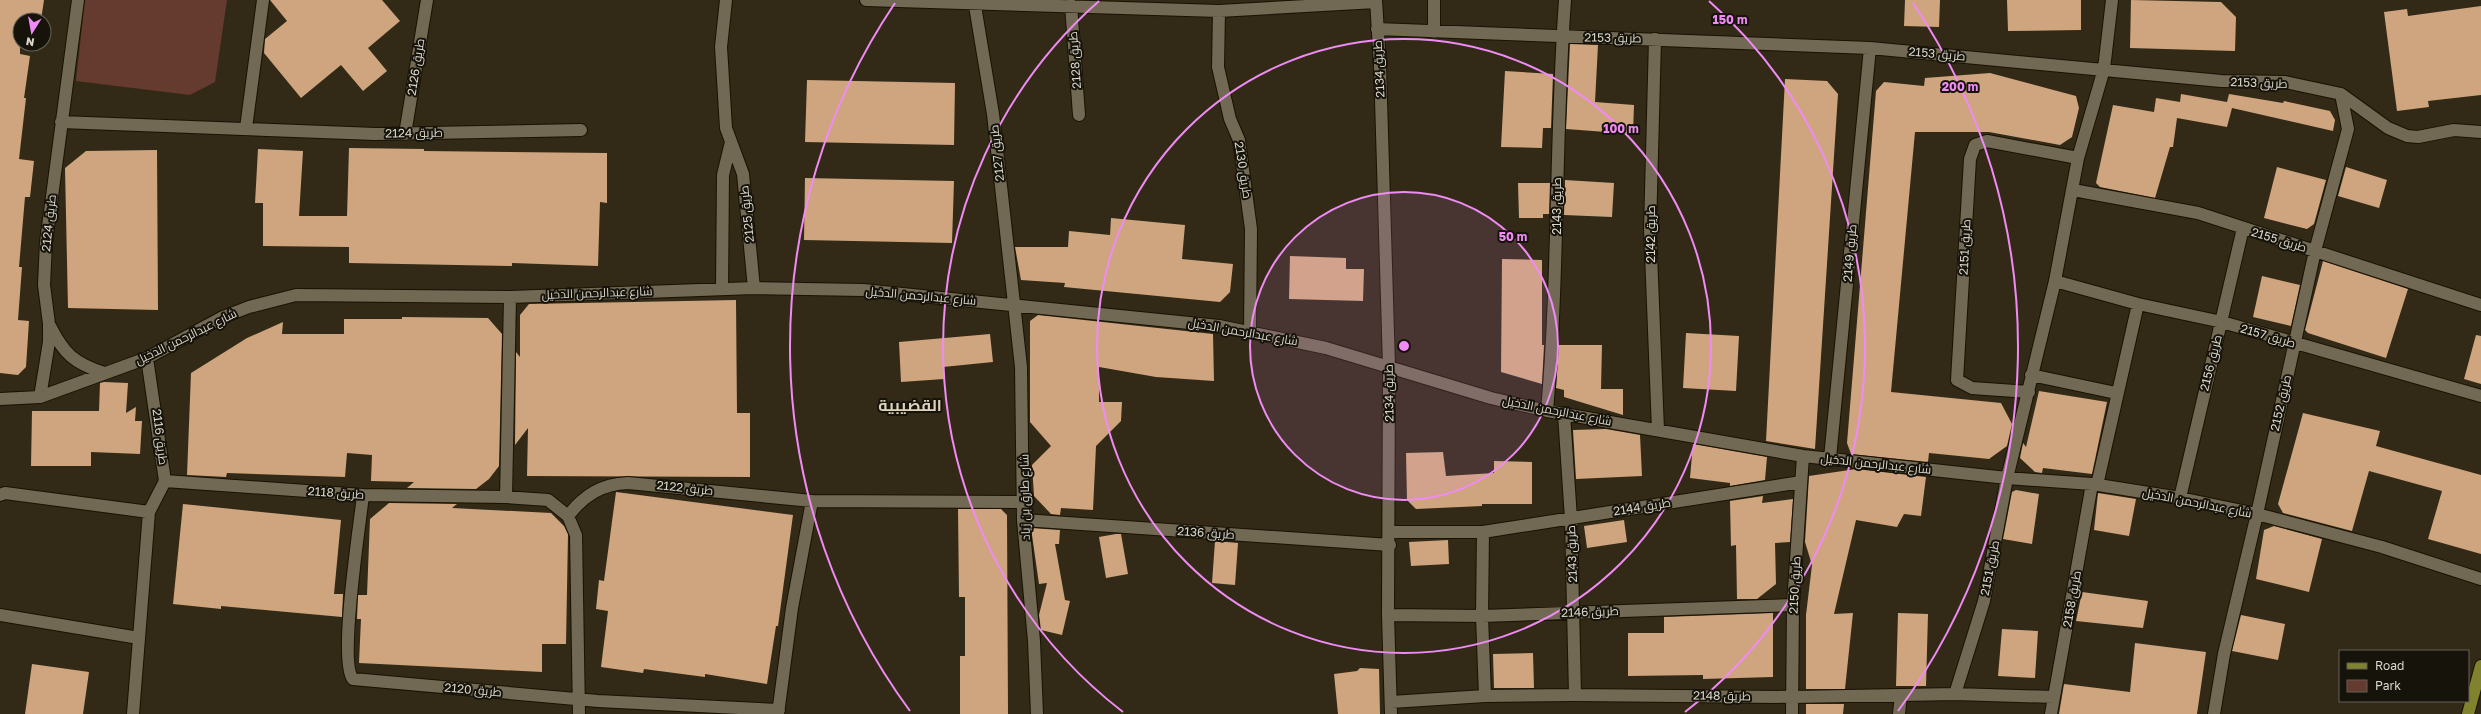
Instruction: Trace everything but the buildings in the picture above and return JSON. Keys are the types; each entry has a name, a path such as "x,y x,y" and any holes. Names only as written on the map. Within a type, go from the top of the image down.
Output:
{"main road":[{"path":"2468,714 2481,666"}],"street":[{"name":"طريق 2124","path":"78,0 46,242 45,296 50,324 57,340 68,354 82,366 104,373"},
{"path":"246,128 263,0"},
{"name":"طريق 2126","path":"405,134 427,0"},
{"name":"طريق 2125","path":"726,0 721,47 726,128 742,174 754,288"},
{"path":"866,0 1034,2 1219,11 1376,1"},
{"path":"1434,0 1434,32"},
{"name":"طريق 2143","path":"1547,411 1554,338 1562,38 1565,0"},
{"name":"طريق 2151","path":"1955,694 1984,601 2007,478 2055,280 2074,190 2078,158 2104,69 2112,0"},
{"name":"طريق 2127","path":"974,1 994,114 1013,305"},
{"name":"طريق 2134","path":"1376,1 1389,366 1390,546 1388,615 1391,708"},
{"name":"طريق 2128","path":"1071,5 1079,115"},
{"name":"طريق 2130","path":"1219,11 1218,67 1230,119 1239,140 1251,229 1250,331"},
{"name":"طريق 2153","path":"1377,29 1562,38 1655,39 1870,48 2222,81 2285,82 2341,94 2388,128 2407,136 2418,137 2454,130 2481,132"},
{"name":"طريق 2142","path":"1655,39 1650,229 1658,430"},
{"name":"طريق 2149","path":"1830,458 1870,48"},
{"name":"طريق 2152","path":"2214,714 2224,654 2257,514 2315,251 2348,129 2341,94"},
{"name":"طريق 2124","path":"61,122 405,134 581,130"},
{"name":"طريق 2151","path":"2029,392 1972,388 1957,380 1970,159 1975,146 1988,141 2078,158"},
{"name":"طريق 2125","path":"722,289 723,175 731,142"},
{"name":"طريق 2155","path":"2074,190 2198,213 2481,305"},
{"name":"طريق 2156","path":"2180,498 2243,228"},
{"name":"طريق 2157","path":"2055,280 2138,304 2222,322 2481,396"},
{"name":"شارع عبدالرحمن الدخيل","path":"0,399 40,397 147,358 223,317 255,306 296,296 510,297 754,288 863,290 1219,326 1250,331 1326,348 1491,398 1547,411 1804,456 2007,478 2095,484 2180,498 2257,514 2382,547 2481,579"},
{"path":"506,497 510,297"},
{"name":"طريق 2158","path":"2051,714 2095,484 2138,304"},
{"name":"شارع طارق بن زياد","path":"1013,305 1021,367 1024,450 1022,502 1034,641 1037,714"},
{"name":"طريق 2124","path":"40,397 47,360 50,324"},
{"name":"طريق 2116","path":"133,714 149,512 165,481 154,393 147,358"},
{"path":"2031,375 2116,393"},
{"name":"طريق 2143","path":"1564,414 1571,519 1575,695"},
{"name":"طريق 2150","path":"1792,714 1793,605 1804,456"},
{"name":"طريق 2118","path":"165,481 363,495 506,497 548,500 568,516 576,535 580,699 579,714"},
{"name":"طريق 2144","path":"1390,532 1483,532 1801,482"},
{"name":"طريق 2122","path":"568,516 575,506 593,492 614,483 812,500 1022,502"},
{"path":"0,495 5,493 149,512"},
{"name":"طريق 2120","path":"363,495 348,631 349,675 353,679 580,699 779,712"},
{"path":"779,712 792,608 812,500"},
{"name":"طريق 2136","path":"1023,520 1390,546"},
{"path":"1483,532 1482,616 1485,696"},
{"name":"طريق 2146","path":"1388,615 1482,616 1793,605"},
{"path":"0,615 139,638"},
{"name":"طريق 2148","path":"1391,708 1485,696 1575,695 1793,697 1955,694 2054,697"},
{"path":"1899,714 1901,695"}],"green space":[{"path":"85,0 227,0 215,82 190,95 76,81"}],"district":[{"name":"القضيبية","path":"910,405"}]}
